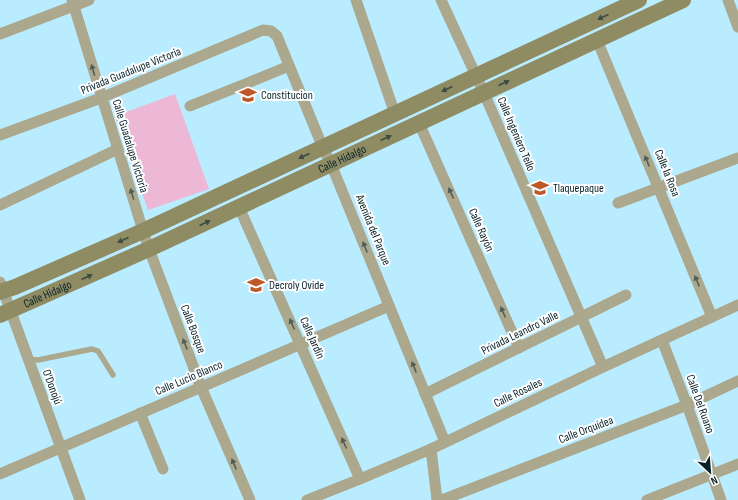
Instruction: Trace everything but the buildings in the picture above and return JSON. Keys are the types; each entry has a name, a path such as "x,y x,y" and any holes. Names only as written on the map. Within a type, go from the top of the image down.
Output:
{"street":[{"path":"0,34 73,3 90,0"},
{"path":"356,0 395,114"},
{"name":"Calle Ingeniero Tello","path":"441,0 484,92 603,366"},
{"name":"Calle Hidalgo","path":"1,288 15,287 143,232 638,0"},
{"name":"Calle Hidalgo","path":"5,313 149,249 683,0"},
{"path":"728,0 738,27"},
{"name":"Calle Guadalupe Victoria","path":"73,3 143,232"},
{"name":"Privada Guadalupe Victoria","path":"0,135 101,98 264,30 271,31"},
{"name":"Avenida del Parque","path":"271,31 277,36 290,66 445,442"},
{"name":"Calle la Rosa","path":"597,40 712,317"},
{"path":"190,106 290,66"},
{"name":"Calle Rayón","path":"419,123 519,348"},
{"path":"0,205 118,149"},
{"path":"618,203 738,158"},
{"name":"Calle Jardín","path":"239,207 360,479"},
{"name":"Calle Bosque","path":"143,232 201,387 250,500"},
{"name":"O'Donojú","path":"1,288 5,313 28,359 80,500"},
{"name":"Privada Leandro Valle","path":"425,394 626,295"},
{"name":"Calle Rosales","path":"307,500 431,449 603,366 738,305"},
{"name":"Calle Lucio Blanco","path":"0,474 389,306"},
{"name":"Calle Del Ruano","path":"662,340 721,500"},
{"name":"Calle Orquídea","path":"442,500 687,405 738,381"},
{"path":"140,413 163,469"},
{"path":"431,449 437,500"},
{"path":"647,500 738,464"}],"lane":[{"path":"28,359 38,360 92,349 98,351 114,374"}],"place":[{"name":"Constitucion","path":"248,95"},
{"name":"Tlaquepaque","path":"540,188"},
{"name":"Decroly Ovide","path":"256,285"}]}
